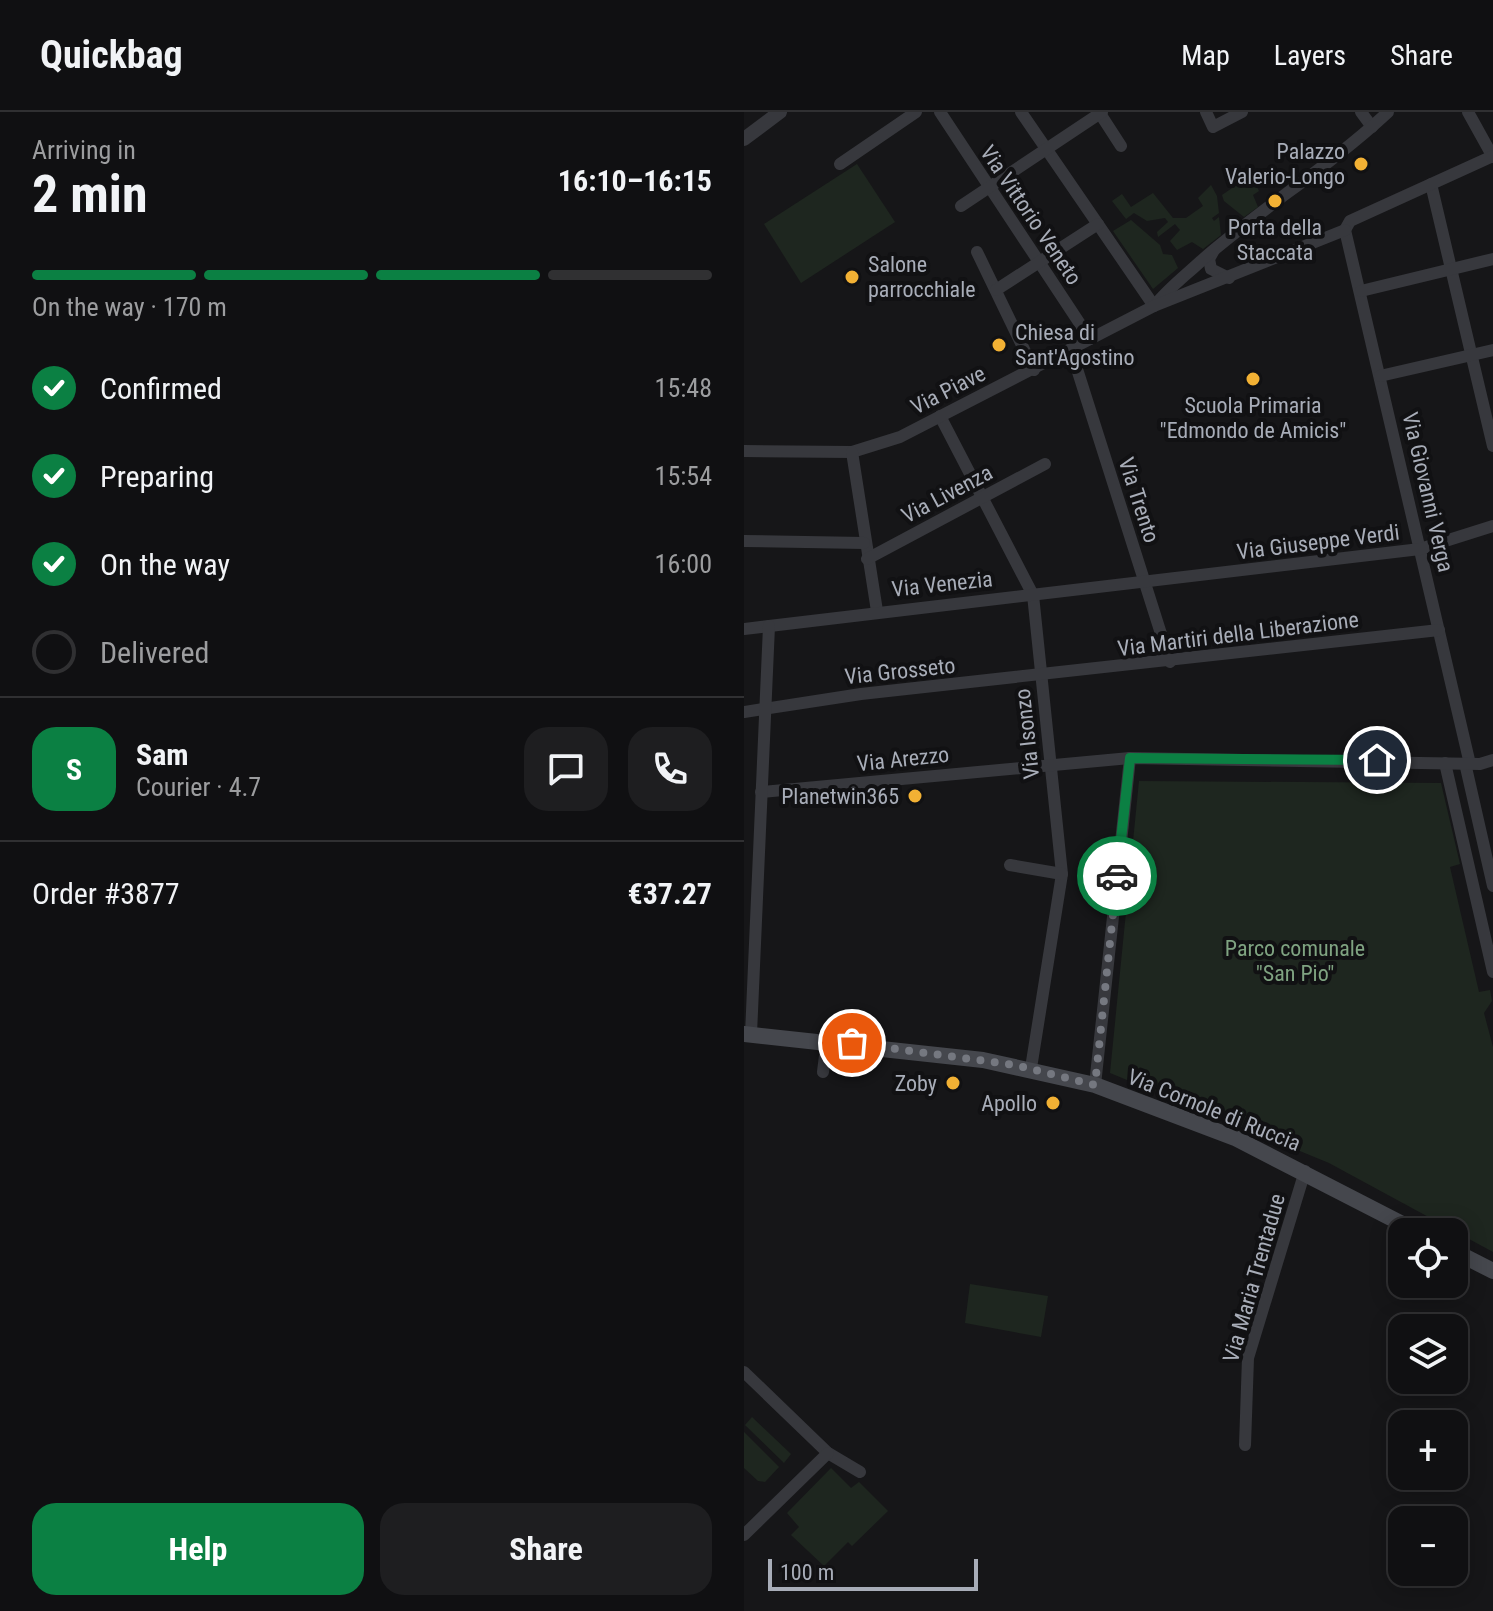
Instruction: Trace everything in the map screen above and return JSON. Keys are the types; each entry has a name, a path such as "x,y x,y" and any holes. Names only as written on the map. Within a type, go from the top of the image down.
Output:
{"main road":[{"name":"Via Cornole di Ruccia","path":"748,1034 827,1040 1031,1068 1095,1085 1235,1138 1392,1218"},
{"path":"1468,1258 1493,1271"}],"street":[{"path":"840,164 916,112"},
{"name":"Via Vittorio Veneto","path":"940,112 1090,339"},
{"path":"1021,112 1154,306"},
{"path":"961,206 1101,112 1121,146"},
{"path":"1206,112 1213,127 1242,112"},
{"path":"1361,112 1372,127"},
{"path":"1154,306 1214,250 1275,200 1329,164 1388,112"},
{"path":"1154,306 1345,230 1350,221 1493,156 1468,112"},
{"path":"744,139 772,114"},
{"path":"1431,184 1493,446"},
{"path":"996,290 1098,224"},
{"name":"Via Giovanni Verga","path":"1345,230 1439,630 1490,860 1493,886"},
{"path":"1214,250 1209,259 1211,269 1229,278"},
{"path":"977,252 1034,370"},
{"path":"1361,291 1493,259"},
{"name":"Via Piave","path":"744,451 852,452 900,437 1154,306"},
{"name":"Via Trento","path":"1071,350 1170,662"},
{"path":"1380,376 1493,350"},
{"name":"Via Isonzo","path":"940,416 1033,595 1062,874 1031,1068"},
{"path":"852,452 877,611"},
{"name":"Via Livenza","path":"867,559 1045,464"},
{"name":"Via Giuseppe Verdi","path":"1145,582 1420,549 1493,526"},
{"path":"744,541 864,543"},
{"name":"Via Venezia","path":"744,629 1145,582"},
{"path":"748,1034 769,626"},
{"name":"Via Martiri della Liberazione","path":"1041,677 1439,630"},
{"name":"Via Grosseto","path":"744,712 861,694 1041,677"},
{"path":"1095,1085 1130,758"},
{"name":"Via Arezzo","path":"761,792 1130,758 1468,764 1493,760"},
{"path":"1445,763 1493,972"},
{"path":"1469,866 1490,860"},
{"path":"1010,865 1062,874"},
{"path":"823,1072 827,1040"},
{"name":"Via Maria Trentadue","path":"1245,1445 1248,1358 1305,1171"},
{"path":"744,1372 828,1453 860,1472"},
{"path":"744,1535 828,1453"}],"green space":[{"path":"857,164 895,222 801,283 764,224"},
{"path":"1251,175 1259,191 1253,195 1258,207 1244,217 1224,201 1222,195"},
{"path":"1211,185 1217,196 1219,213 1212,218 1214,221 1219,217 1221,235 1203,249 1192,242 1177,250 1170,241 1180,230 1175,224 1158,237 1157,232 1168,222 1165,218 1147,221 1134,213 1126,219 1112,201 1122,194 1131,207 1153,193 1173,218 1186,218 1203,206 1198,198"},
{"path":"1131,220 1160,245 1163,254 1172,255 1178,268 1153,289 1113,231"},
{"name":"Parco comunale \"San Pio\"","path":"1139,781 1441,783 1460,864 1450,867 1479,992 1490,990 1492,1001 1484,1013 1493,1047 1493,1252 1468,1238 1468,1218 1430,1218 1329,1163 1110,1073"},
{"path":"970,1284 1048,1296 1041,1337 965,1323"},
{"path":"752,1417 791,1454 784,1463 745,1425"},
{"path":"744,1432 779,1467 765,1482 758,1481 744,1468"},
{"path":"831,1468 851,1488 859,1482 888,1511 852,1546 848,1542 824,1566 791,1535 799,1527 787,1513"}],"way so far":[{"path":"852,1043 1015,1065 1095,1085 1117,876"}],"place":[{"name":"Palazzo Valerio-Longo","path":"1361,164"},
{"name":"Porta della Staccata","path":"1275,201"},
{"name":"Salone parrocchiale","path":"852,277"},
{"name":"Chiesa di Sant'Agostino","path":"999,345"},
{"name":"Scuola Primaria \"Edmondo de Amicis\"","path":"1253,379"},
{"name":"Planetwin365","path":"915,796"},
{"name":"Zoby","path":"953,1083"},
{"name":"Apollo","path":"1053,1103"}],"route":[{"path":"1117,876 1130,758 1377,760"}]}
